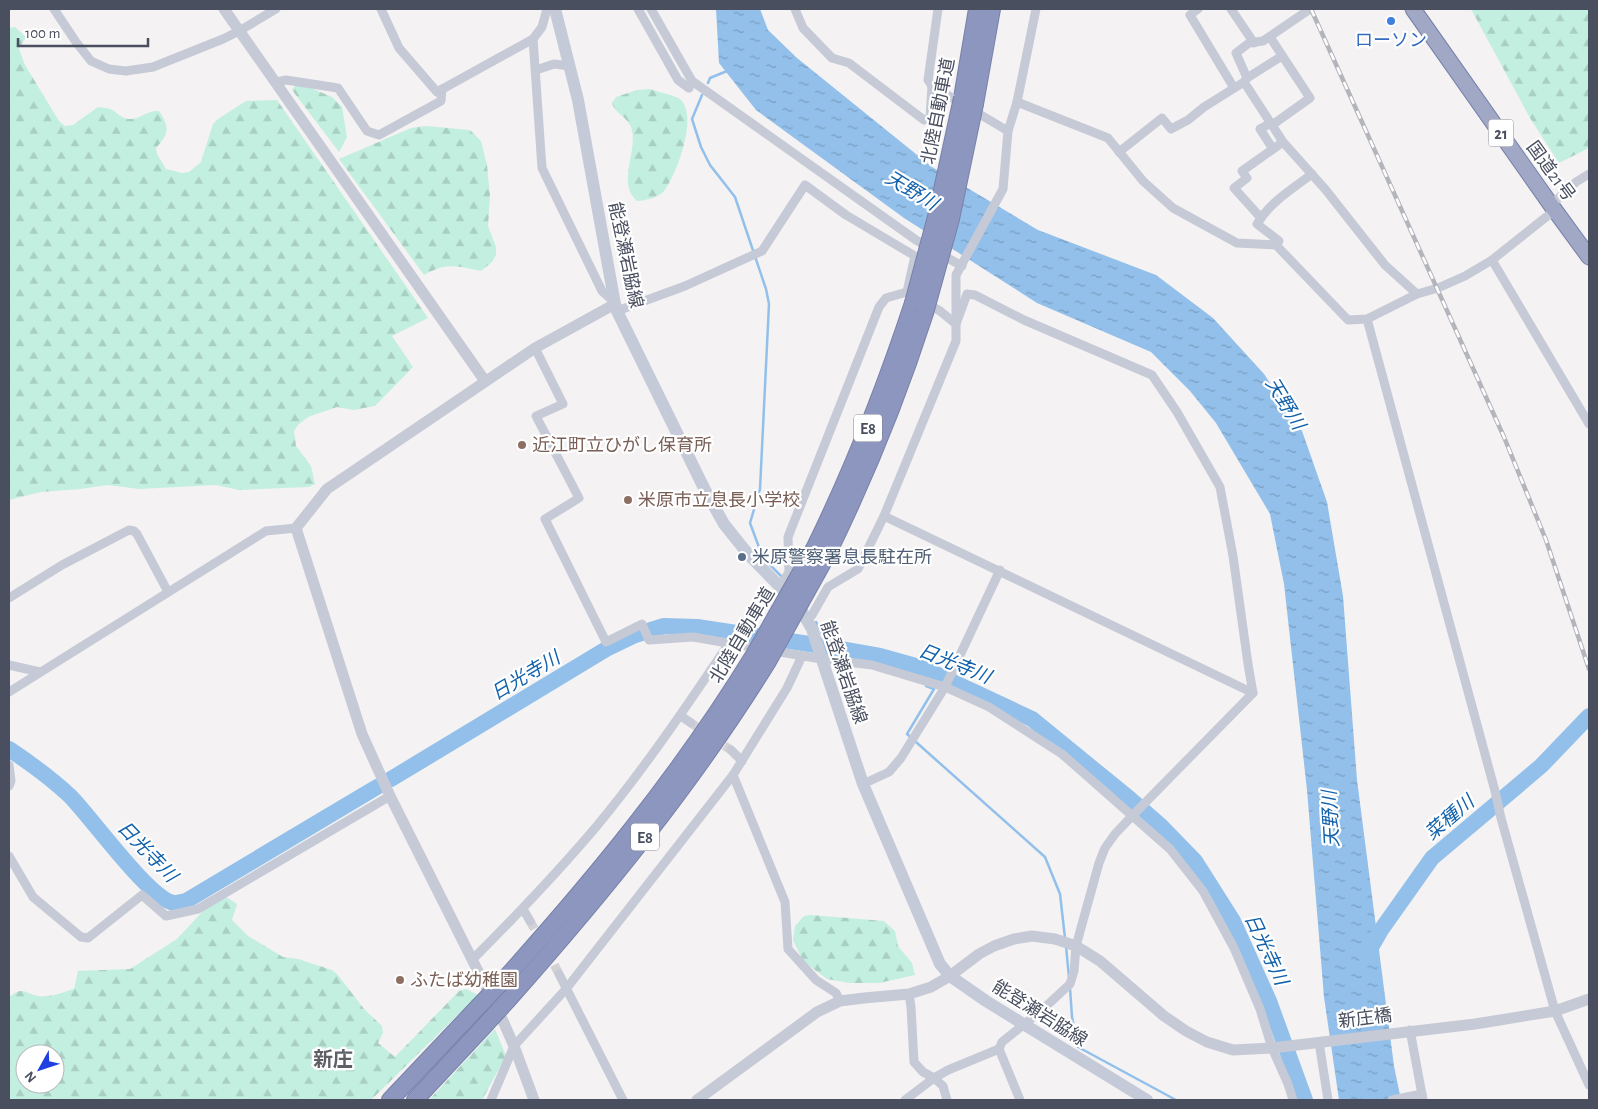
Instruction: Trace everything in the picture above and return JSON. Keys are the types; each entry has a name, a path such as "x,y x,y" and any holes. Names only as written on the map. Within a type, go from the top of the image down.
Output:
{"highway":[{"name":"北陸自動車道","path":"414,1100 508,1000 604,889 720,737 820,553 858,490 881,437 913,351 915,303 938,268 950,219 968,101 977,9"},
{"name":"北陸自動車道","path":"968,101 992,9"},
{"name":"国道21号","path":"1413,9 1589,257"},
{"name":"北陸自動車道","path":"390,1100 500,984 592,879 653,803 707,728 761,659"}],"main road":[{"name":"能登瀬岩脇線","path":"555,9 578,100 616,307 719,516 734,538 780,587 807,620 815,637 863,784 940,964 950,976 986,1001 1146,1100"}],"street":[{"path":"54,9 76,42 91,60 109,69 126,71 153,66 240,31 276,9"},
{"path":"224,9 485,381"},
{"path":"381,9 400,48 437,92 533,39 542,27 547,9"},
{"path":"638,9 678,80 689,88 692,81"},
{"path":"651,9 692,81 916,240 962,266"},
{"path":"795,9 803,28 832,58 849,63 924,120 930,118 932,86"},
{"path":"938,9 928,80 932,86 1008,131"},
{"path":"807,620 812,615 828,587 858,569 884,516 956,341 956,275 1003,189 1008,131 1017,102 1036,9"},
{"path":"1198,9 1190,15 1234,88"},
{"path":"1231,9 1254,43"},
{"path":"1310,9 1270,37 1263,41 1248,43 1236,53 1246,80 1283,142 1312,174 1385,265 1417,294"},
{"path":"1270,37 1310,98 1260,130 1273,149"},
{"path":"533,39 542,168 602,291 616,307"},
{"path":"1119,152 1162,118 1171,129 1188,120 1204,107 1282,56"},
{"path":"536,70 554,64 570,66"},
{"path":"276,82 286,80 338,88 367,130 379,135 441,101 442,89"},
{"path":"1017,102 1108,138 1143,181 1173,208 1236,242 1276,245 1348,320 1367,319 1417,294 1438,288 1466,276 1492,260 1553,207 1576,182 1589,174"},
{"path":"1261,218 1234,188 1247,178 1242,171 1283,142"},
{"path":"1276,245 1279,241 1257,224 1275,202 1312,174"},
{"path":"9,692 266,532 296,528 327,489 535,348 616,307 686,286 762,251 805,185 846,215 915,256 915,303"},
{"path":"1492,260 1589,424"},
{"path":"956,324 967,294 975,295 1024,320 1152,375 1177,412 1220,487 1233,556 1253,693"},
{"path":"780,587 789,572 788,537 879,307 886,298 915,303 940,311 956,324"},
{"path":"1367,319 1501,818 1555,1011 1589,1085"},
{"path":"535,348 563,404 536,416 579,498 545,519 606,642 642,624 649,640 693,637 802,656 821,656 872,665 945,687 989,708 1062,754 1134,814 1170,849 1204,891 1234,948 1260,1009 1293,1100"},
{"path":"884,516 1253,693"},
{"path":"296,528 362,734 390,796 514,1046 534,1100"},
{"path":"9,598 62,565 129,530 137,534 168,592"},
{"path":"863,784 889,772 901,758 945,687 1000,570"},
{"path":"472,960 523,909 596,826 681,716 729,643"},
{"path":"491,1100 514,1046 566,989 733,775 787,688 802,656"},
{"path":"9,665 40,672"},
{"path":"905,1100 948,1070 999,1049 1002,1042 1025,1025 1070,984 1074,971 1076,946 1105,848 1134,814 1253,693"},
{"path":"681,716 692,723"},
{"path":"731,750 742,761"},
{"path":"9,765 11,782 9,786"},
{"path":"733,775 785,902 788,949 816,980 836,993 840,1002"},
{"path":"9,856 34,897 81,937 88,938 142,896 166,916 198,909 390,796"},
{"path":"523,909 530,920"},
{"name":"新庄橋","path":"697,1100 817,1012 840,1002 909,994 931,987 994,946 1014,939 1032,936 1055,939 1076,946 1100,961 1164,1016 1186,1031 1207,1042 1233,1050 1275,1047 1475,1024 1555,1011 1589,999"},
{"path":"559,974 624,1100"},
{"path":"909,994 914,1062 923,1072 943,1086 947,1100"},
{"path":"1392,1100 1423,1097 1406,1031"},
{"path":"1319,1042 1328,1100"},
{"path":"999,1049 1020,1100"}],"green space":[{"path":"1471,9 1589,9 1589,148 1559,163 1530,118"},
{"path":"15,27 26,37 19,49 25,65 59,121 65,126 73,125 98,107 110,109 128,119 159,111 165,122 166,134 156,148 157,154 166,169 182,173 189,172 201,162 213,124 246,101 277,100 428,318 392,336 413,367 375,406 353,410 337,407 308,417 298,425 294,431 296,446 311,466 315,484 309,487 239,490 216,485 139,489 108,485 41,492 9,500 9,28"},
{"path":"296,84 304,85 332,97 342,107 347,137 339,152 292,90"},
{"path":"650,89 680,99 685,107 687,131 680,158 665,190 660,195 637,201 631,194 628,186 633,139 632,130 628,122 612,103 616,97 637,90"},
{"path":"426,126 470,130 481,141 487,165 490,196 488,226 496,247 496,255 492,262 481,271 452,266 439,268 424,275 339,159 411,128"},
{"path":"226,897 237,904 232,920 248,936 283,957 298,959 332,970 338,975 364,1009 382,1026 383,1033 378,1043 395,1057 459,991 466,989 478,995 371,1100 9,1100 9,997 21,991 38,996 47,996 74,989 78,971 130,969 177,939 205,909"},
{"path":"804,916 884,921 895,931 898,946 912,963 915,975 879,983 849,983 827,979 803,961 793,940 795,926"},
{"path":"495,1029 506,1056 482,1100 429,1100"}],"water":[{"name":"天野川","path":"716,9 760,9 768,30 797,58 932,167 1038,230 1156,275 1213,318 1264,374 1302,431 1327,502 1343,596 1357,780 1394,1066 1401,1100 1339,1100 1324,997 1307,790 1284,584 1270,514 1216,423 1190,391 1151,352 1037,303 904,218 756,110 719,63"}],"waterway":[{"path":"708,83 710,78 727,71"},
{"path":"702,95 692,119 701,147 710,165 735,197 766,289 769,304 760,489 750,523 763,558 783,578"},
{"path":"816,622 834,657"},
{"name":"日光寺川","path":"391,779 608,648 635,635 664,626 697,627 829,647 880,656 923,668 1032,719 1161,826 1195,861 1233,921 1269,1001 1305,1100"},
{"path":"926,686 934,689 907,734 1045,857 1060,894 1065,938"},
{"name":"菜種川","path":"1366,956 1381,930 1432,858 1541,766 1589,716"},
{"name":"日光寺川","path":"9,749 70,796 136,873 151,888 174,903 186,901 377,787"},
{"path":"1066,946 1069,978"},
{"path":"1070,988 1072,1017 1078,1047 1176,1100"}],"tunnel":[{"path":"691,723 731,750"},
{"path":"530,921 541,941"},
{"path":"548,953 559,974"}],"railway":[{"path":"1311,9 1504,437 1546,540 1589,669"}],"place":[{"name":"ローソン","path":"1391,21"},
{"name":"近江町立ひがし保育所","path":"522,445"},
{"name":"米原市立息長小学校","path":"628,500"},
{"name":"米原警察署息長駐在所","path":"742,557"},
{"name":"ふたば幼稚園","path":"400,980"}],"district":[{"name":"新庄","path":"333,1059"}]}
